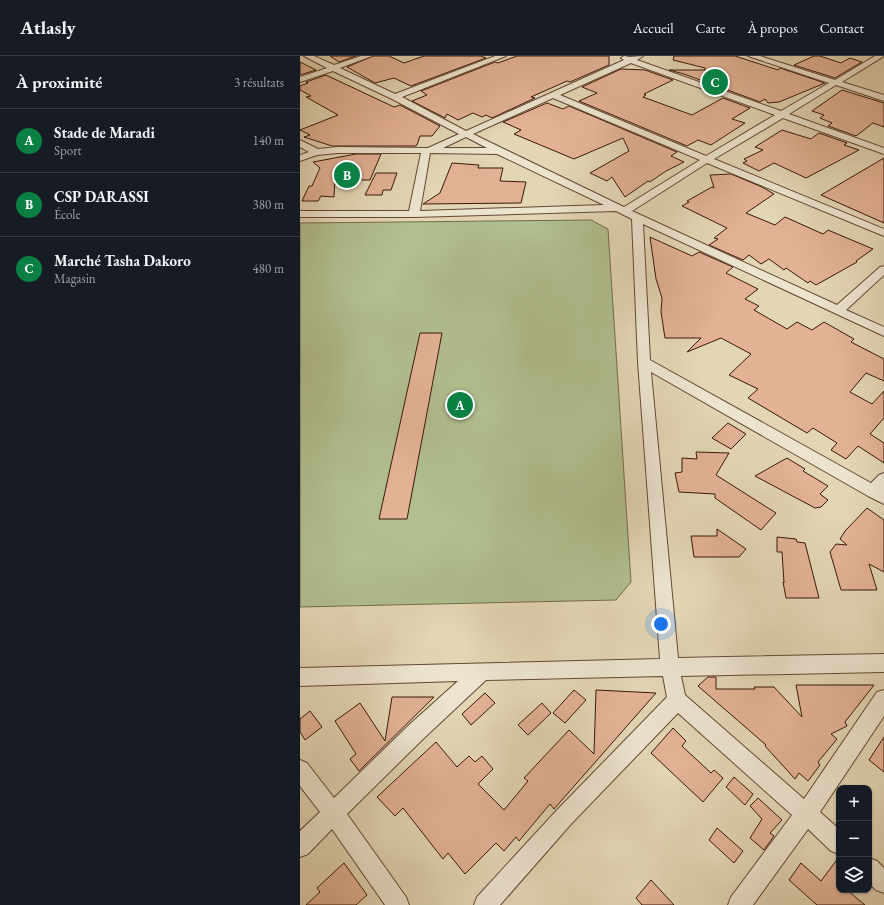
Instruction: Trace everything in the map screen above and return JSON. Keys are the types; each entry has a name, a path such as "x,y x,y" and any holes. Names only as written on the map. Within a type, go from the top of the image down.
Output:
{"street":[{"path":"308,56 626,212 884,332"},
{"path":"300,80 368,56"},
{"path":"394,97 502,56"},
{"path":"619,56 884,151"},
{"path":"426,152 639,56"},
{"path":"752,56 884,98"},
{"path":"300,214 626,212 707,159 880,56"},
{"path":"553,96 884,232"},
{"path":"300,143 316,152"},
{"path":"300,158 316,152 338,150 426,152 499,151"},
{"path":"414,214 426,152"},
{"path":"626,212 644,362 670,668 677,700 836,840"},
{"path":"838,311 884,269"},
{"path":"644,362 878,495 884,479"},
{"path":"300,677 482,671 884,663"},
{"path":"300,846 416,732 482,671"},
{"path":"739,905 806,814 884,699"},
{"path":"486,905 564,817 677,700"},
{"path":"300,770 334,814 398,905"},
{"path":"872,872 884,882"}],"green space":[{"path":"591,220 608,229 631,582 616,600 300,607 300,223"}],"building":[{"path":"330,56 356,56 339,62"},
{"path":"373,56 389,56 404,63 424,56 481,56 486,58 411,86 394,78 375,83 347,67"},
{"path":"517,56 609,56 609,65 531,97 535,98 492,118 486,115 482,117 473,113 458,120 447,114 445,118 412,101 427,95 421,91 495,62 498,63"},
{"path":"674,56 735,56 778,70 780,68 825,83 779,102 768,103 765,99 760,102 684,74 669,70 705,70 705,68 673,60"},
{"path":"814,56 820,56 841,63 850,58 862,62 835,78 794,65"},
{"path":"300,62 316,70 300,75"},
{"path":"621,69 645,70 673,80 644,94 646,95 643,97 692,115 723,98 750,108 732,119 745,123 711,145 698,140 687,146 579,101 597,93 582,87"},
{"path":"326,75 394,107 400,105 440,126 432,136 420,136 417,145 415,146 332,146 304,137 310,135 300,130 338,115 306,97 311,96 300,90 300,86 308,83 306,82"},
{"path":"842,90 884,103 884,127 873,123 856,136 828,126 832,123 820,118 824,115 812,111"},
{"path":"547,103 563,109 569,106 677,152 671,156 684,162 666,171 650,182 648,181 625,197 612,177 607,181 590,173 629,151 623,138 574,159 514,134 521,130 503,122"},
{"path":"782,130 811,139 819,133 847,143 844,145 859,150 806,178 774,163 759,171 743,163 747,161 744,159 763,150 755,147"},
{"path":"356,154 381,154 370,180 335,180 334,197 321,196 318,201 302,201 309,186 312,186 320,168 313,162"},
{"path":"884,158 884,223 821,195"},
{"path":"452,163 479,165 478,168 503,168 500,181 526,182 521,203 423,204 440,193"},
{"path":"376,173 397,173 391,190 383,190 382,195 365,195"},
{"path":"731,174 762,187 774,194 746,213 775,225 785,217 823,234 828,230 873,249 856,261 857,262 816,285 810,281 808,283 786,268 784,270 769,259 761,264 749,255 743,260 709,245 718,239 714,238 727,228 682,206 689,202 687,201 712,187 714,188 710,175"},
{"path":"650,237 692,256 699,252 733,267 726,273 758,289 745,299 759,306 754,310 787,329 797,322 812,330 824,322 854,339 851,342 884,359 884,381 866,373 850,392 872,404 884,391 884,418 870,434 884,443 884,463 858,446 846,459 831,450 837,443 813,428 807,433 748,398 758,389 729,375 751,354 721,338 687,352 701,338 665,338 661,312 662,298 656,279"},
{"path":"420,333 442,333 407,519 379,519"},
{"path":"728,423 746,434 731,449 712,438"},
{"path":"696,452 729,453 716,475 776,513 761,530 715,498 715,494 679,492 675,473 682,472 682,458 697,459"},
{"path":"787,458 805,469 803,471 828,486 820,494 828,500 821,507 815,508 755,476"},
{"path":"867,508 884,520 884,572 869,564 877,590 841,590 830,552 836,544 847,545 840,539 845,531"},
{"path":"717,529 746,549 739,557 694,557 691,536 717,536"},
{"path":"777,537 796,539 797,542 805,543 819,598 786,598 783,582 784,583 782,552 777,552"},
{"path":"708,677 716,677 716,689 755,689 754,687 774,687 802,717 796,685 874,685 845,722 847,726 831,734 837,739 818,762 820,765 808,781 799,773 795,779 765,746 766,745 698,686"},
{"path":"574,690 586,700 565,723 553,713"},
{"path":"596,690 656,693 554,809 550,804 519,841 516,837 504,851 496,843 465,874 448,853 443,859 403,808 395,816 377,797 436,742 457,767 469,756 475,762 482,756 493,769 478,784 504,810 528,781 524,778 569,730 594,754"},
{"path":"485,693 495,703 471,725 462,714"},
{"path":"392,697 434,697 359,771 350,759 356,754 335,721 360,703 385,741"},
{"path":"542,703 551,713 528,735 518,725"},
{"path":"310,711 322,727 305,740 300,732 300,719"},
{"path":"673,728 686,741 682,746 711,773 714,770 723,778 703,802 651,753"},
{"path":"884,737 884,772 869,760"},
{"path":"734,777 753,794 745,805 726,787"},
{"path":"758,798 782,820 770,833 774,836 764,850 750,838 762,819 750,806"},
{"path":"717,828 743,851 734,863 709,840"},
{"path":"836,861 836,893 851,893 865,905 817,905 789,880 801,863 821,881"},
{"path":"344,863 367,895 356,905 306,905 320,892 317,888"},
{"path":"651,880 674,905 642,905 636,898"}],"place":[{"name":"Marché Tasha Dakoro","path":"715,82"},
{"name":"CSP DARASSI","path":"347,175"},
{"name":"Stade de Maradi","path":"460,405"}]}
